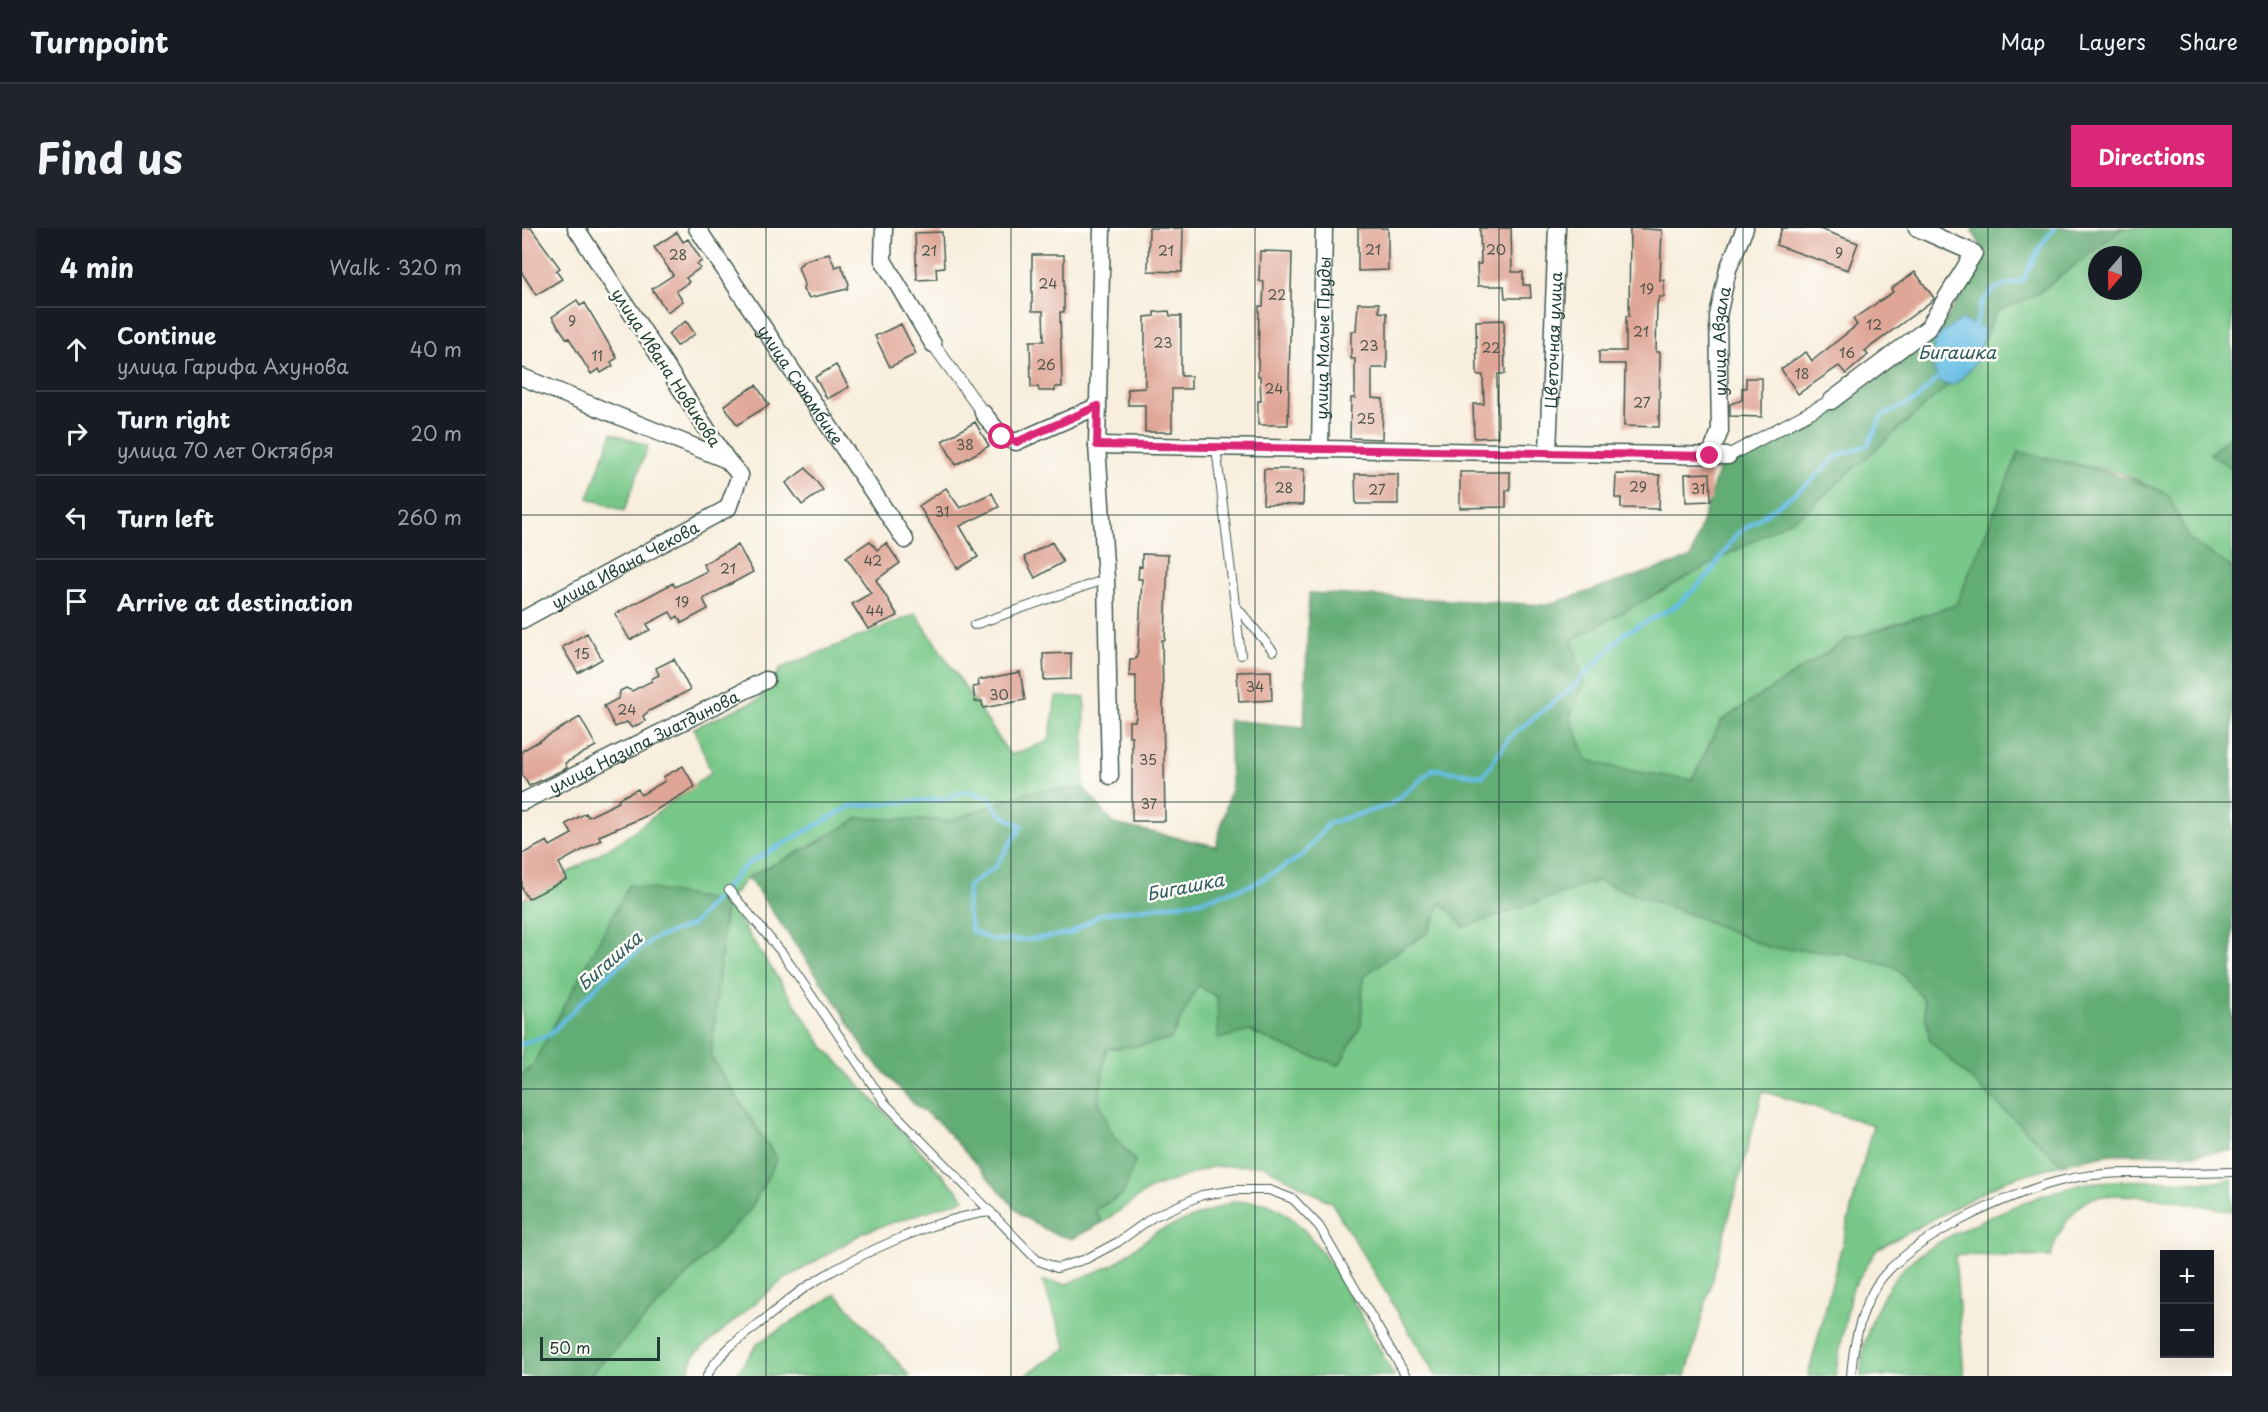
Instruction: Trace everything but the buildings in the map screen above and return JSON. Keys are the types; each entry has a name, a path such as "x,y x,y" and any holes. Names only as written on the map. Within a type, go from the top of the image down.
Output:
{"street":[{"name":"улица Ивана Новикова","path":"576,228 727,460 740,475 729,508"},
{"name":"улица Сююмбике","path":"698,228 905,540"},
{"path":"884,228 883,260 933,344 1002,437 1017,442 1098,406"},
{"path":"1102,228 1097,445 1106,579 1110,776"},
{"name":"улица Малые Пруды","path":"1320,448 1324,228"},
{"name":"Цветочная улица","path":"1548,452 1557,228"},
{"name":"улица Авзала","path":"1710,456 1720,431 1718,316 1728,269 1745,228"},
{"path":"1097,445 1728,456 1831,401 1928,328 1974,253 1917,228"},
{"path":"523,381 727,460"},
{"name":"улица Ивана Чекова","path":"522,620 729,508"},
{"name":"улица Назипа Зиатдинова","path":"522,802 766,680"}],"lane":[{"path":"1216,447 1241,655"},
{"path":"974,625 1106,579"},
{"path":"1235,605 1273,651"},
{"path":"729,890 783,954 885,1103 1037,1260 1057,1268 1086,1259 1118,1242 1153,1217 1202,1195 1236,1190 1269,1190 1293,1199 1319,1226 1406,1376"},
{"path":"1851,1376 1852,1352 1872,1292 1902,1256 1950,1226 2013,1197 2065,1180 2135,1173 2232,1172"},
{"path":"706,1376 738,1340 809,1286 879,1249 950,1219 991,1212"}],"green space":[{"path":"1974,228 2123,228 2100,246 2088,246 2088,255 2037,294 1996,312 1974,362 1804,513 1572,640 1584,683 1570,716 1587,760 1620,769 1692,780 1721,721 1846,640 1956,605 2019,452 2113,474 2168,494 2189,539 2232,568 2232,1151 2195,1154 2111,1154 2062,1164 1930,1041 1923,999 1897,968 1843,953 1770,948 1698,917 1597,881 1464,927 1441,902 1428,933 1396,952 1363,977 1361,1025 1339,1065 1290,1049 1250,1031 1218,1039 1217,997 1198,985 1171,1039 1138,1046 1106,1049 1099,1102 1112,1134 1135,1161 1123,1194 1095,1210 1102,1223 1072,1239 1052,1233 1022,1216 941,1125 914,1104 869,1056 835,1001 748,877 805,849 859,818 950,821 1028,792 1084,788 1114,824 1216,846 1231,788 1229,720 1304,727 1309,593 1547,605 1691,558 1720,464 1834,411 1938,333 1986,254 1972,231"},
{"path":"2123,228 2232,228 2232,434 2210,453 2232,468 2232,568 2189,539 2167,494 2121,473 2019,452 1956,605 1846,640 1721,721 1692,780 1620,769 1587,760 1570,716 1584,683 1571,640 1804,513 1974,362 1996,312 2037,294 2088,255 2088,300 2142,300 2142,246 2100,246"},
{"path":"612,433 648,446 624,511 588,498"},
{"path":"2232,434 2232,468 2210,454"},
{"path":"916,614 1010,755 1049,741 1056,697 1085,697 1084,788 950,821 859,818 805,849 748,877 727,902 824,1047 965,1199 864,1232 779,1283 695,1354 686,1376 589,1376 750,1210 777,1159 711,1057 726,903 522,1074 522,900 621,841 711,772 694,728 760,699 781,668"},
{"path":"1597,881 1698,917 1770,948 1843,953 1897,968 1923,999 1930,1041 2062,1164 2006,1180 1877,1249 1851,1291 1835,1376 1808,1376 1873,1125 1763,1091 1686,1376 1436,1376 1332,1203 1263,1165 1211,1167 1150,1189 1102,1223 1095,1210 1123,1194 1135,1161 1112,1134 1099,1102 1106,1048 1138,1046 1170,1039 1198,985 1217,997 1250,1031 1290,1049 1339,1065 1361,1025 1363,977 1396,952 1428,933 1442,901 1464,927"},
{"path":"629,885 726,902 711,1057 777,1159 750,1210 589,1376 522,1376 522,1074 531,1068"},
{"path":"2232,1179 2232,1211 2122,1195 2093,1198 2086,1201 2072,1214 2056,1241 2051,1257 1955,1255 1964,1376 1861,1376 1864,1346 1869,1330 1890,1285 1910,1262 1970,1226 2022,1203 2089,1183 2136,1180 2217,1182"},
{"path":"1235,1201 1267,1204 1286,1214 1305,1232 1340,1279 1394,1376 1024,1376 1067,1348 1042,1281 1066,1284 1113,1265 1156,1232"},
{"path":"836,1294 910,1376 735,1376 758,1343"}],"water":[{"name":"Бигашка","path":"1961,320 1974,327 1984,327 1982,346 1973,366 1954,385 1943,384 1933,368 1934,344 1939,335"}],"waterway":[{"name":"Бигашка","path":"1974,327 1981,305 1988,294 1998,288 2022,281 2043,242 2055,228"},
{"name":"Бигашка","path":"522,1044 549,1035 609,974 653,939 692,925 747,864 851,806 947,799 965,791 989,797 1000,814 1022,826 995,867 968,886 967,910 972,931 992,940 1026,940 1070,934 1101,914 1200,901 1254,884 1302,856 1329,823 1390,805 1433,769 1483,776 1511,736 1574,686 1625,633 1676,606 1708,576 1736,535 1809,483 1837,456 1868,445 1882,416 1916,400 1937,379"}],"route":[{"path":"1002,437 1017,442 1098,406 1097,445 1710,456"}]}
